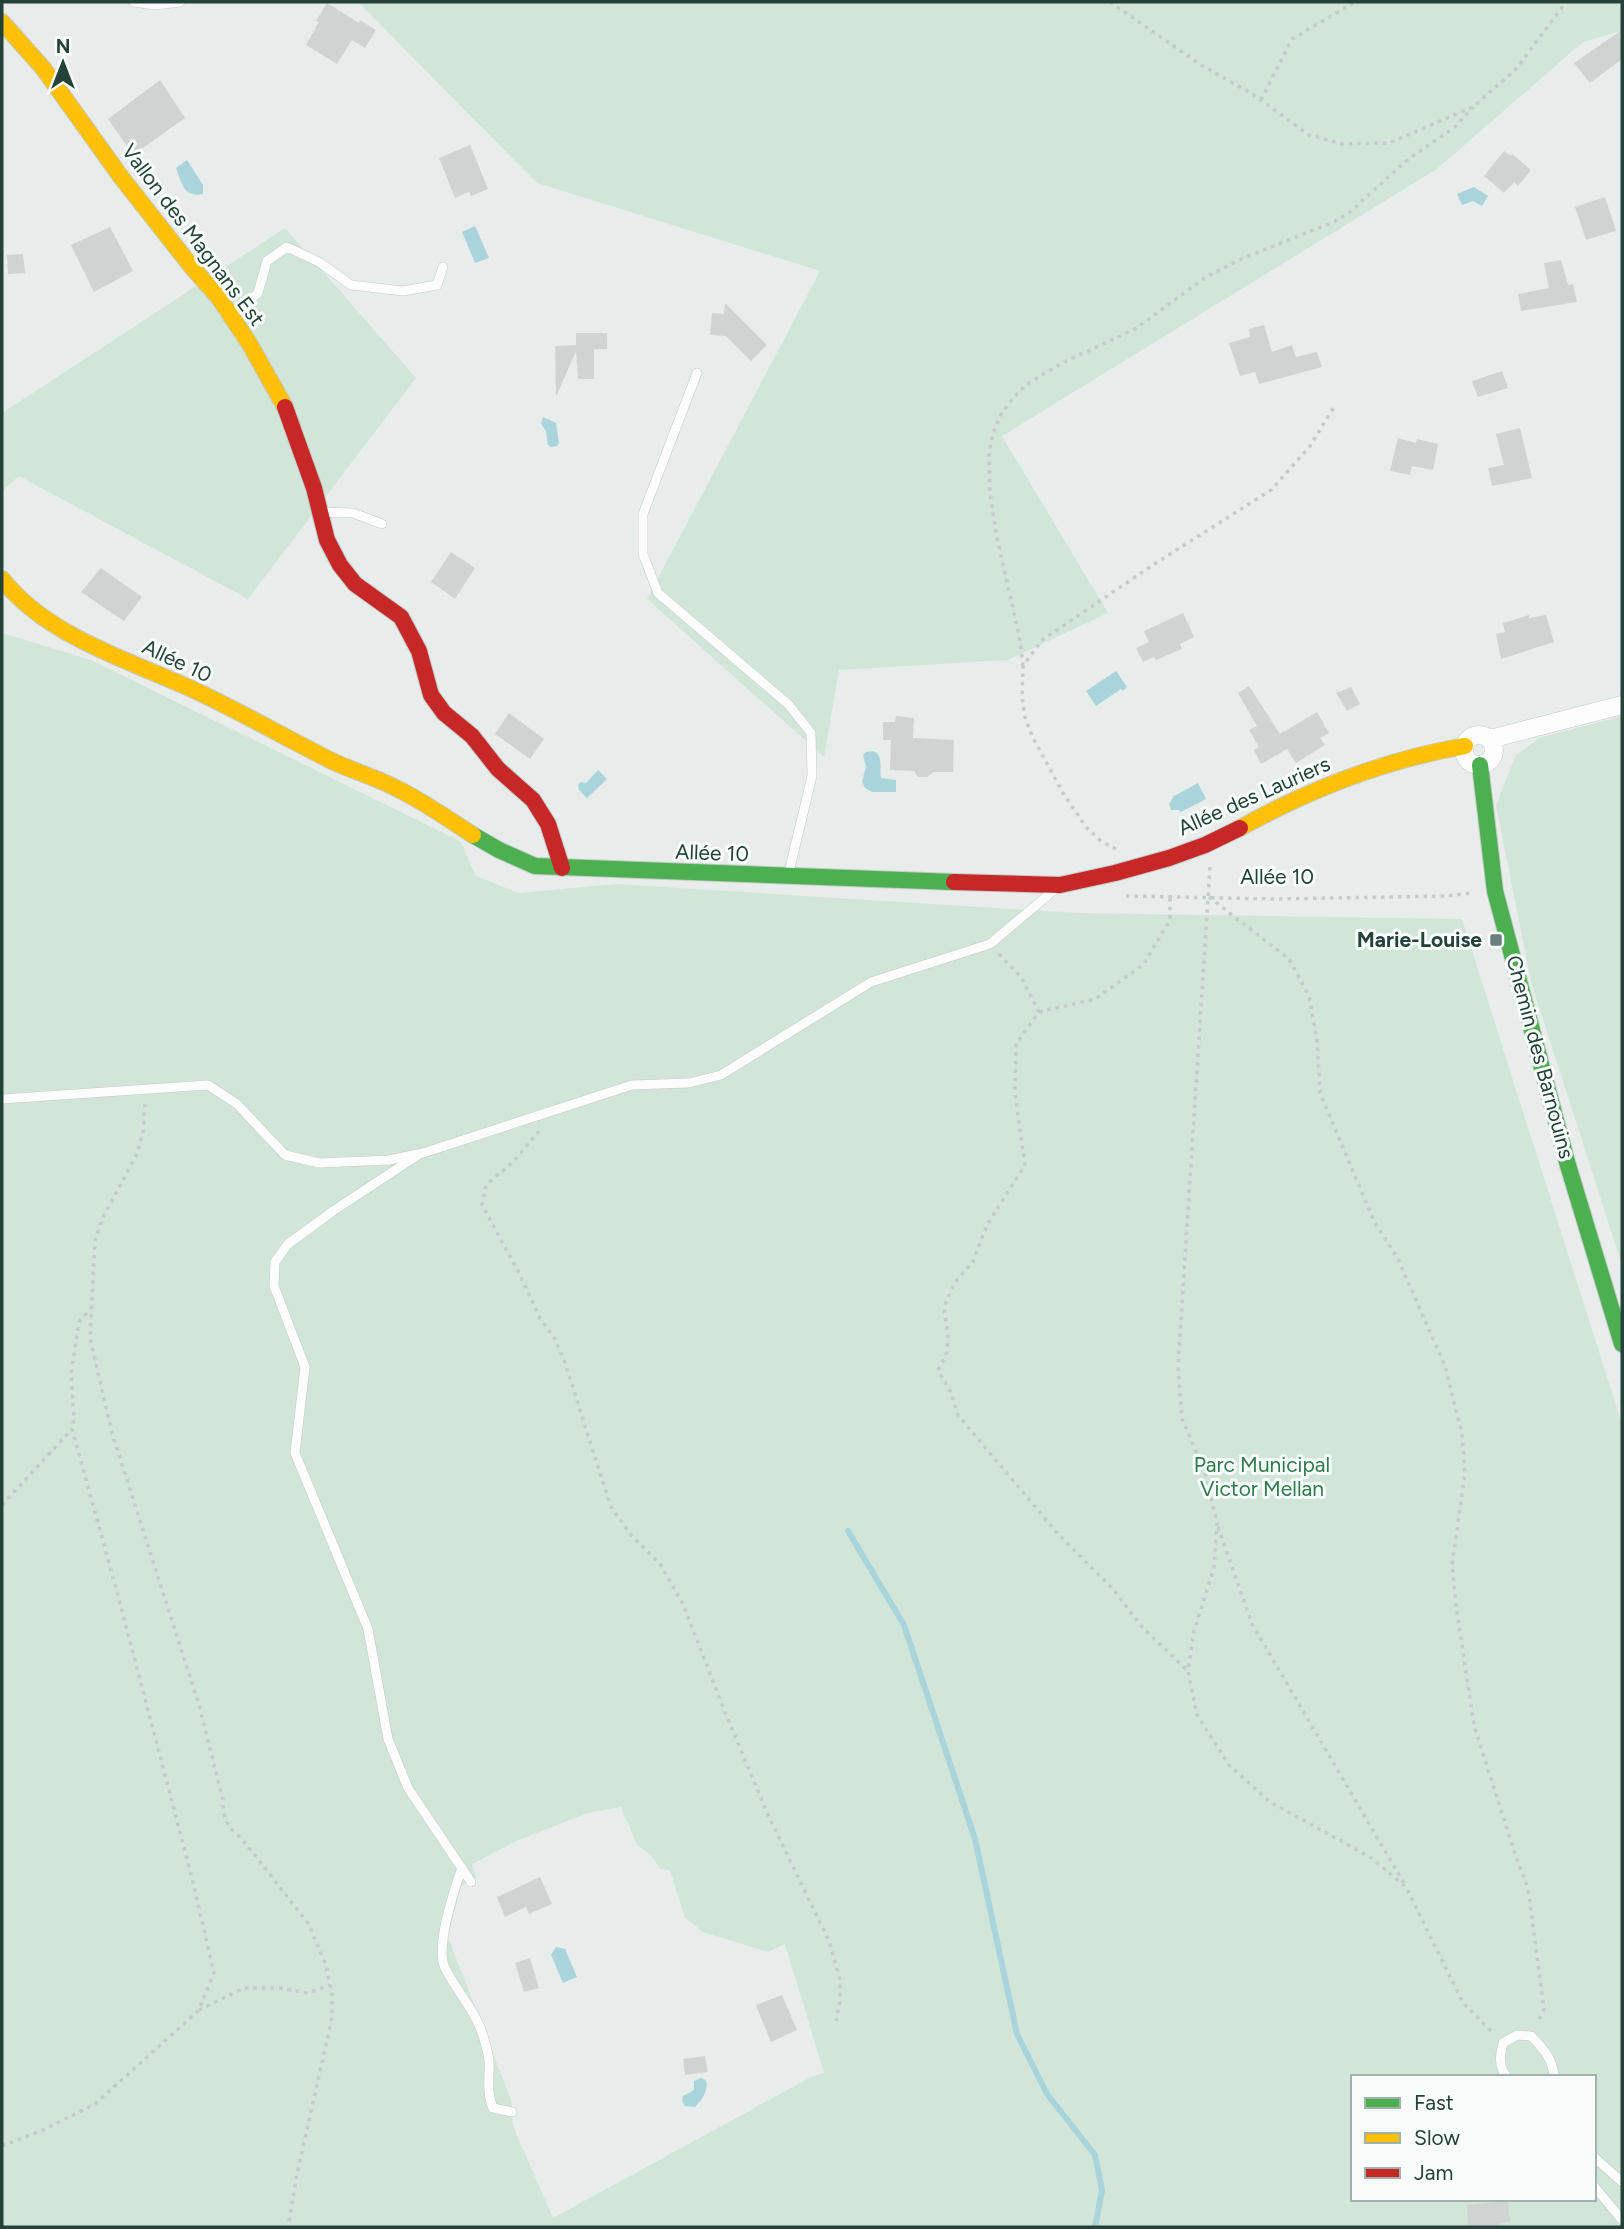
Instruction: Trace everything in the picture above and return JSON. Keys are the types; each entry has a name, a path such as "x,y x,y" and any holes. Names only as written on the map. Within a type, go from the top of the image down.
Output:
{"street":[{"name":"Vallon des Magnans Est","path":"2,22 43,68 121,177 219,298 249,343 287,410 314,488 327,540 340,565 355,584 401,617 419,651 431,695 444,713 472,736 498,769 533,800 548,824 562,868"},
{"name":"Allée 10","path":"2,579 18,599 39,616 124,660 179,683 337,764 398,788 511,858 536,866 1060,885"},
{"path":"1480,765 1467,760 1465,746 1467,741 1476,735 1490,739 1622,705"},
{"name":"Chemin des Barnouins","path":"1490,739 1495,748 1494,754 1489,762 1480,765 1495,891 1567,1162 1622,1345"},
{"name":"Allée des Lauriers","path":"1060,885 1096,879 1206,844 1301,796 1369,769 1419,753 1465,746"}],"lane":[{"path":"134,2 155,5 180,2"},
{"path":"231,316 258,293 267,261 287,247 319,262 351,285 403,291 437,285 443,267"},
{"path":"697,373 643,514 643,554 658,593 788,704 811,733 812,776 788,877"},
{"path":"320,512 353,513 382,524"},
{"path":"2,1099 208,1085 237,1104 285,1155 319,1163 389,1160 423,1153 632,1085 689,1083 721,1075 871,982 990,944 1060,885"},
{"path":"423,1153 333,1210 288,1244 275,1262 274,1286 305,1367 295,1453 368,1629 388,1739 408,1788 471,1882"},
{"path":"462,1868 450,1900 443,1950 444,1966 482,2030 489,2057 490,2101 493,2108 512,2112"},
{"path":"1506,2075 1499,2057 1503,2043 1517,2035 1531,2036 1546,2051 1555,2075"},
{"path":"1596,2159 1622,2182"},
{"path":"1596,2188 1622,2220"}],"path":[{"path":"1110,2 1201,65 1261,100 1309,135 1343,144 1389,143 1473,107"},
{"path":"1261,100 1293,39 1355,2"},
{"path":"1146,864 1101,841 1086,827 1062,793 1025,717 1019,635 996,533 990,493 989,453 1001,414 1027,384 1062,363 1135,330 1206,277 1241,259 1334,222 1350,212 1407,160 1455,127 1516,69 1566,2"},
{"path":"1023,666 1042,640 1271,490 1310,446 1334,407"},
{"path":"1206,844 1210,874 1209,897 1178,1367 1182,1419 1205,1472 1217,1523 1252,1624 1406,1887 1463,2003 1503,2043"},
{"name":"Allée 10","path":"1120,895 1274,899 1447,896 1495,891"},
{"path":"1170,896 1170,920 1143,965 1095,999 1039,1012 1016,1044 1015,1094 1025,1164 987,1225 973,1262 955,1282 944,1307 947,1352 938,1370 951,1393 958,1415 1059,1535 1113,1589 1142,1626 1188,1671"},
{"path":"1209,897 1289,959 1309,996 1317,1040 1320,1093 1374,1221 1398,1259 1445,1366 1462,1434 1465,1474 1452,1564 1456,1605 1474,1725 1528,1888 1544,2009 1531,2036"},
{"path":"990,944 1021,977 1039,1012"},
{"path":"146,1091 143,1131 137,1154 103,1217 95,1241 90,1338 112,1433 199,1705 223,1800 223,1815 229,1828 241,1838 308,1923 326,1965 332,2018 297,2174 288,2227"},
{"path":"545,1113 540,1130 513,1162 486,1185 482,1205 540,1318 555,1339 611,1507 631,1535 660,1564 682,1604 768,1815 829,1941 841,1980 836,2021"},
{"path":"92,1308 79,1322 71,1374 74,1418 72,1429 121,1605 214,1973 198,2011"},
{"path":"2,1505 72,1429"},
{"path":"1217,1523 1213,1568 1194,1631 1188,1671 1197,1715 1229,1765 1270,1802 1370,1857 1406,1887"},
{"path":"2,2146 43,2130 95,2104 198,2011 244,1988 279,1988 308,1993 330,1985"}],"green space":[{"path":"358,2 1622,2 1622,31 1583,42 1437,169 1002,436 1108,613 1008,660 839,670 824,757 647,599 820,271 537,183"},
{"path":"285,228 416,378 248,599 19,476 2,491 2,413"},
{"name":"Parc Municipal Victor Mellan","path":"2,633 91,660 460,841 476,876 519,893 616,884 1080,913 1462,919 1622,1424 1622,2227 2,2227","holes":["621,1807 637,1845 651,1855 660,1869 670,1870 685,1918 703,1932 768,1952 785,1944 824,2073 811,2077 553,2218 513,2126 511,2100 448,1937 461,1886 476,1878 472,1864 516,1841 588,1813"]},
{"path":"1622,716 1622,1265 1531,982 1496,805 1516,755 1539,738"}],"water":[{"path":"187,160 203,185 203,194 191,194 182,184 176,168"},
{"path":"1474,187 1488,196 1482,206 1473,201 1462,205 1457,194"},
{"path":"475,226 489,258 475,263 462,232"},
{"path":"543,417 556,423 559,443 557,446 548,445 546,431 541,424"},
{"path":"1116,671 1127,687 1096,706 1086,691"},
{"path":"873,751 880,759 881,778 896,780 896,792 872,792 865,788 862,781 866,767 863,755"},
{"path":"598,770 607,779 587,798 578,785 581,782 586,783"},
{"path":"1198,783 1206,799 1181,812 1171,810 1169,804 1174,796"},
{"path":"556,1947 565,1949 577,1977 563,1983 551,1955"},
{"path":"701,2078 706,2080 707,2084 702,2098 695,2107 685,2106 683,2096 694,2090 694,2081"}],"building":[{"path":"327,3 376,30 365,48 352,40 337,64 306,45"},
{"path":"1622,30 1622,59 1590,83 1574,63"},
{"path":"160,80 185,118 133,155 108,119"},
{"path":"470,145 488,189 471,196 469,192 455,198 439,158"},
{"path":"1504,151 1511,156 1512,154 1531,170 1518,186 1514,182 1504,193 1484,176"},
{"path":"1605,197 1616,231 1586,240 1575,207"},
{"path":"110,227 133,271 94,292 71,245"},
{"path":"23,254 25,273 8,274 7,255"},
{"path":"1561,260 1568,285 1573,284 1577,302 1521,311 1518,294 1549,288 1544,263"},
{"path":"725,303 767,345 751,361 726,336 710,335 712,313 724,314"},
{"path":"1264,325 1272,352 1292,345 1296,357 1317,352 1322,367 1259,384 1255,372 1240,376 1229,343 1250,337 1249,329"},
{"path":"576,333 607,333 607,349 594,349 594,379 578,379 576,351 556,397 555,346 576,345"},
{"path":"1502,371 1508,388 1478,397 1472,381"},
{"path":"1520,428 1532,478 1492,486 1488,468 1504,465 1496,434"},
{"path":"1398,438 1416,443 1417,439 1438,444 1433,470 1412,466 1410,475 1390,471"},
{"path":"451,552 475,568 455,599 431,582"},
{"path":"101,568 142,597 124,621 81,592"},
{"path":"1183,613 1194,637 1180,644 1182,649 1156,660 1154,657 1143,662 1136,648 1149,642 1144,631"},
{"path":"1529,615 1529,618 1546,615 1554,642 1501,659 1496,634 1505,632 1503,623"},
{"path":"1249,686 1280,734 1317,712 1329,733 1320,738 1325,745 1296,763 1287,749 1261,764 1254,750 1259,747 1249,730 1257,726 1238,693"},
{"path":"1351,687 1360,704 1347,711 1336,693"},
{"path":"509,713 544,739 530,759 495,734"},
{"path":"896,716 914,718 913,738 954,740 953,772 933,772 927,777 918,777 914,771 890,770 891,740 883,740 883,722 895,722"},
{"path":"540,1877 552,1904 529,1914 526,1907 505,1917 497,1897"},
{"path":"530,1958 539,1988 524,1992 515,1963"},
{"path":"782,1995 797,2030 771,2042 756,2005"},
{"path":"705,2056 708,2072 685,2075 683,2059"},
{"path":"1508,2201 1510,2221 1499,2224 1499,2227 1468,2227 1467,2205"}],"waterway":[{"path":"848,1531 904,1625 975,1839 1017,2034 1047,2094 1095,2155 1102,2190 1095,2227"}],"traffic: fast":[{"path":"1480,765 1495,891 1567,1162 1622,1344"},
{"path":"473,835 535,866 954,882"}],"traffic: slow":[{"path":"2,22 43,68 121,177 219,298 249,343 285,407"},
{"path":"2,579 42,617 66,632 212,698 332,761 396,788 473,835"},
{"path":"1240,828 1294,800 1349,777 1406,759 1465,746"}],"traffic: jam":[{"path":"285,407 314,488 327,540 340,565 355,584 401,617 419,651 431,695 444,713 472,736 498,769 533,800 548,824 562,868"},
{"path":"954,882 1060,885 1169,858 1240,828"}],"place":[{"name":"Marie-Louise","path":"1496,940"}]}
